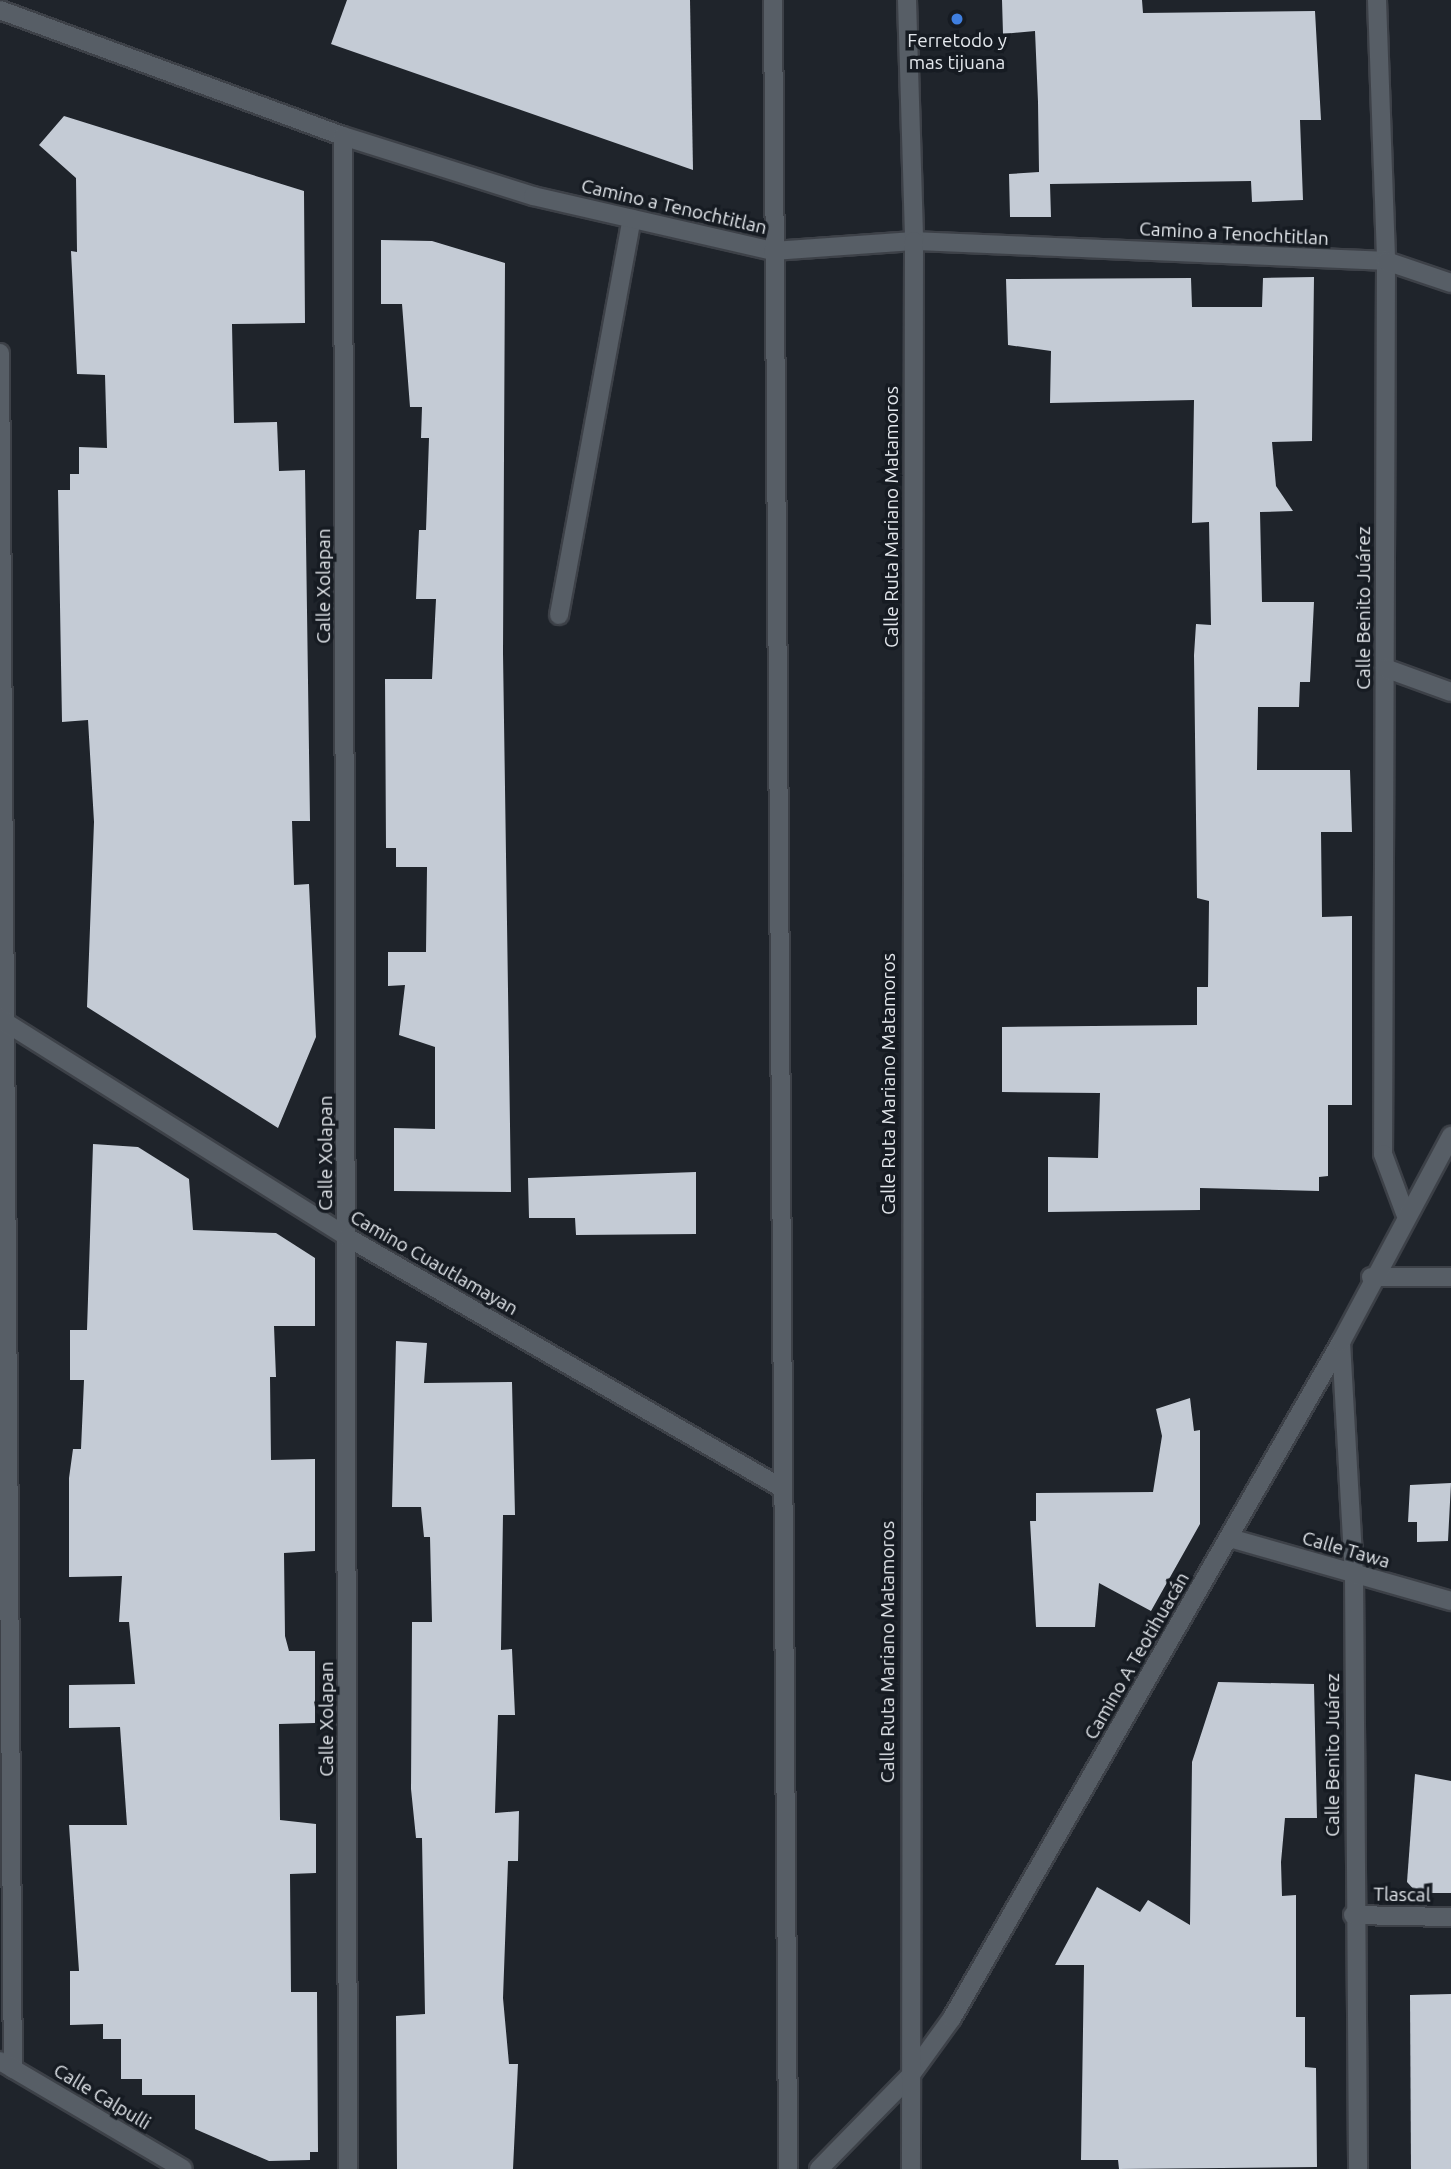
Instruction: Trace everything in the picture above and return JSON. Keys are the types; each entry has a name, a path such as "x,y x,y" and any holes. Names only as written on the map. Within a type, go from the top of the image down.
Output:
{"street":[{"path":"773,0 788,2169"},
{"name":"Calle Ruta Mariano Matamoros","path":"907,0 914,240 911,2169"},
{"name":"Calle Benito Juárez","path":"1377,0 1386,261 1383,1154 1405,1213"},
{"name":"Camino a Tenochtitlan","path":"0,10 343,136 533,196 773,251 914,240 1386,261 1451,282"},
{"name":"Calle Xolapan","path":"343,136 348,2169"},
{"path":"558,615 632,219"},
{"path":"0,353 7,2065"},
{"path":"1385,668 1451,692"},
{"name":"Camino Cuautlamayan","path":"1,1020 347,1237 782,1488"},
{"name":"Camino A Teotihuacán","path":"819,2169 910,2076 952,2018 1341,1342 1405,1213 1451,1136"},
{"path":"1371,1278 1451,1277"},
{"name":"Calle Benito Juárez","path":"1341,1342 1354,1574 1353,1915 1358,2169"},
{"name":"Calle Tawa","path":"1230,1538 1451,1601"},
{"name":"Tlascal","path":"1353,1915 1451,1917"},
{"name":"Calle Calpulli","path":"7,2065 183,2169"}],"building":[{"path":"347,0 690,0 693,170 331,44"},
{"path":"1002,0 1142,0 1143,13 1315,11 1321,120 1300,120 1303,200 1252,202 1251,181 1050,184 1051,217 1010,217 1009,174 1039,172 1038,102 1035,31 1003,34"},
{"path":"64,116 304,191 305,323 232,324 234,423 277,422 279,471 305,470 310,821 292,821 294,885 309,884 316,1037 278,1128 87,1007 94,822 88,720 62,722 58,490 70,490 70,474 79,474 79,447 107,448 105,375 77,374 71,251 77,252 76,178 39,145"},
{"path":"381,240 432,241 505,263 503,653 511,1192 394,1191 394,1128 435,1129 435,1047 399,1035 405,985 388,986 388,952 426,952 427,867 396,867 396,848 386,848 385,679 432,679 436,599 416,599 419,530 426,530 429,438 421,438 422,407 410,407 402,304 381,304"},
{"path":"1314,277 1312,441 1272,442 1276,486 1293,511 1260,512 1262,602 1314,602 1310,682 1300,682 1299,707 1258,707 1257,770 1350,770 1352,832 1321,832 1322,917 1352,916 1352,1105 1328,1105 1328,1176 1319,1177 1319,1191 1200,1188 1200,1210 1048,1212 1048,1157 1098,1158 1100,1093 1002,1092 1002,1027 1197,1025 1197,987 1208,987 1209,901 1197,898 1194,655 1196,624 1211,625 1209,522 1192,523 1194,400 1050,403 1051,351 1008,345 1006,279 1191,278 1192,307 1262,307 1263,278"},
{"path":"93,1144 138,1147 189,1179 193,1230 276,1233 315,1258 315,1326 274,1326 276,1377 270,1377 271,1460 315,1459 315,1551 284,1553 285,1636 289,1651 315,1651 315,1723 279,1724 280,1820 316,1824 316,1873 290,1874 291,1992 317,1992 318,2152 310,2152 310,2160 269,2161 195,2129 195,2095 142,2095 142,2079 121,2079 121,2039 103,2039 103,2024 70,2025 70,1971 79,1971 69,1825 127,1825 120,1727 69,1728 69,1685 135,1684 129,1622 119,1622 122,1576 69,1577 69,1478 73,1449 81,1449 84,1380 70,1380 70,1330 87,1330"},
{"path":"696,1172 696,1234 576,1235 575,1218 529,1218 528,1178"},
{"path":"396,1341 427,1343 424,1383 512,1382 515,1515 503,1515 501,1650 512,1649 515,1715 498,1715 495,1813 519,1811 518,1861 508,1861 503,1998 509,2064 518,2064 513,2169 397,2169 396,2016 425,2014 422,1838 416,1838 411,1789 412,1622 432,1622 430,1537 424,1537 421,1507 392,1507"},
{"path":"1190,1398 1194,1431 1200,1430 1200,1524 1151,1611 1099,1583 1095,1627 1036,1627 1030,1521 1036,1521 1036,1493 1153,1492 1162,1436 1156,1409"},
{"path":"1451,1483 1448,1541 1417,1542 1417,1522 1408,1522 1410,1485"},
{"path":"1218,1682 1314,1684 1317,1818 1285,1818 1281,1862 1282,1896 1296,1895 1296,2017 1305,2017 1305,2067 1316,2068 1317,2167 1119,2169 1118,2160 1081,2160 1084,1965 1055,1965 1097,1887 1140,1912 1148,1900 1190,1925 1192,1762"},
{"path":"1415,1774 1451,1781 1451,1893 1417,1893 1407,1882"},
{"path":"1451,1994 1451,2169 1411,2169 1410,1995"}],"place":[{"name":"Ferretodo y mas tijuana","path":"957,19"}]}
